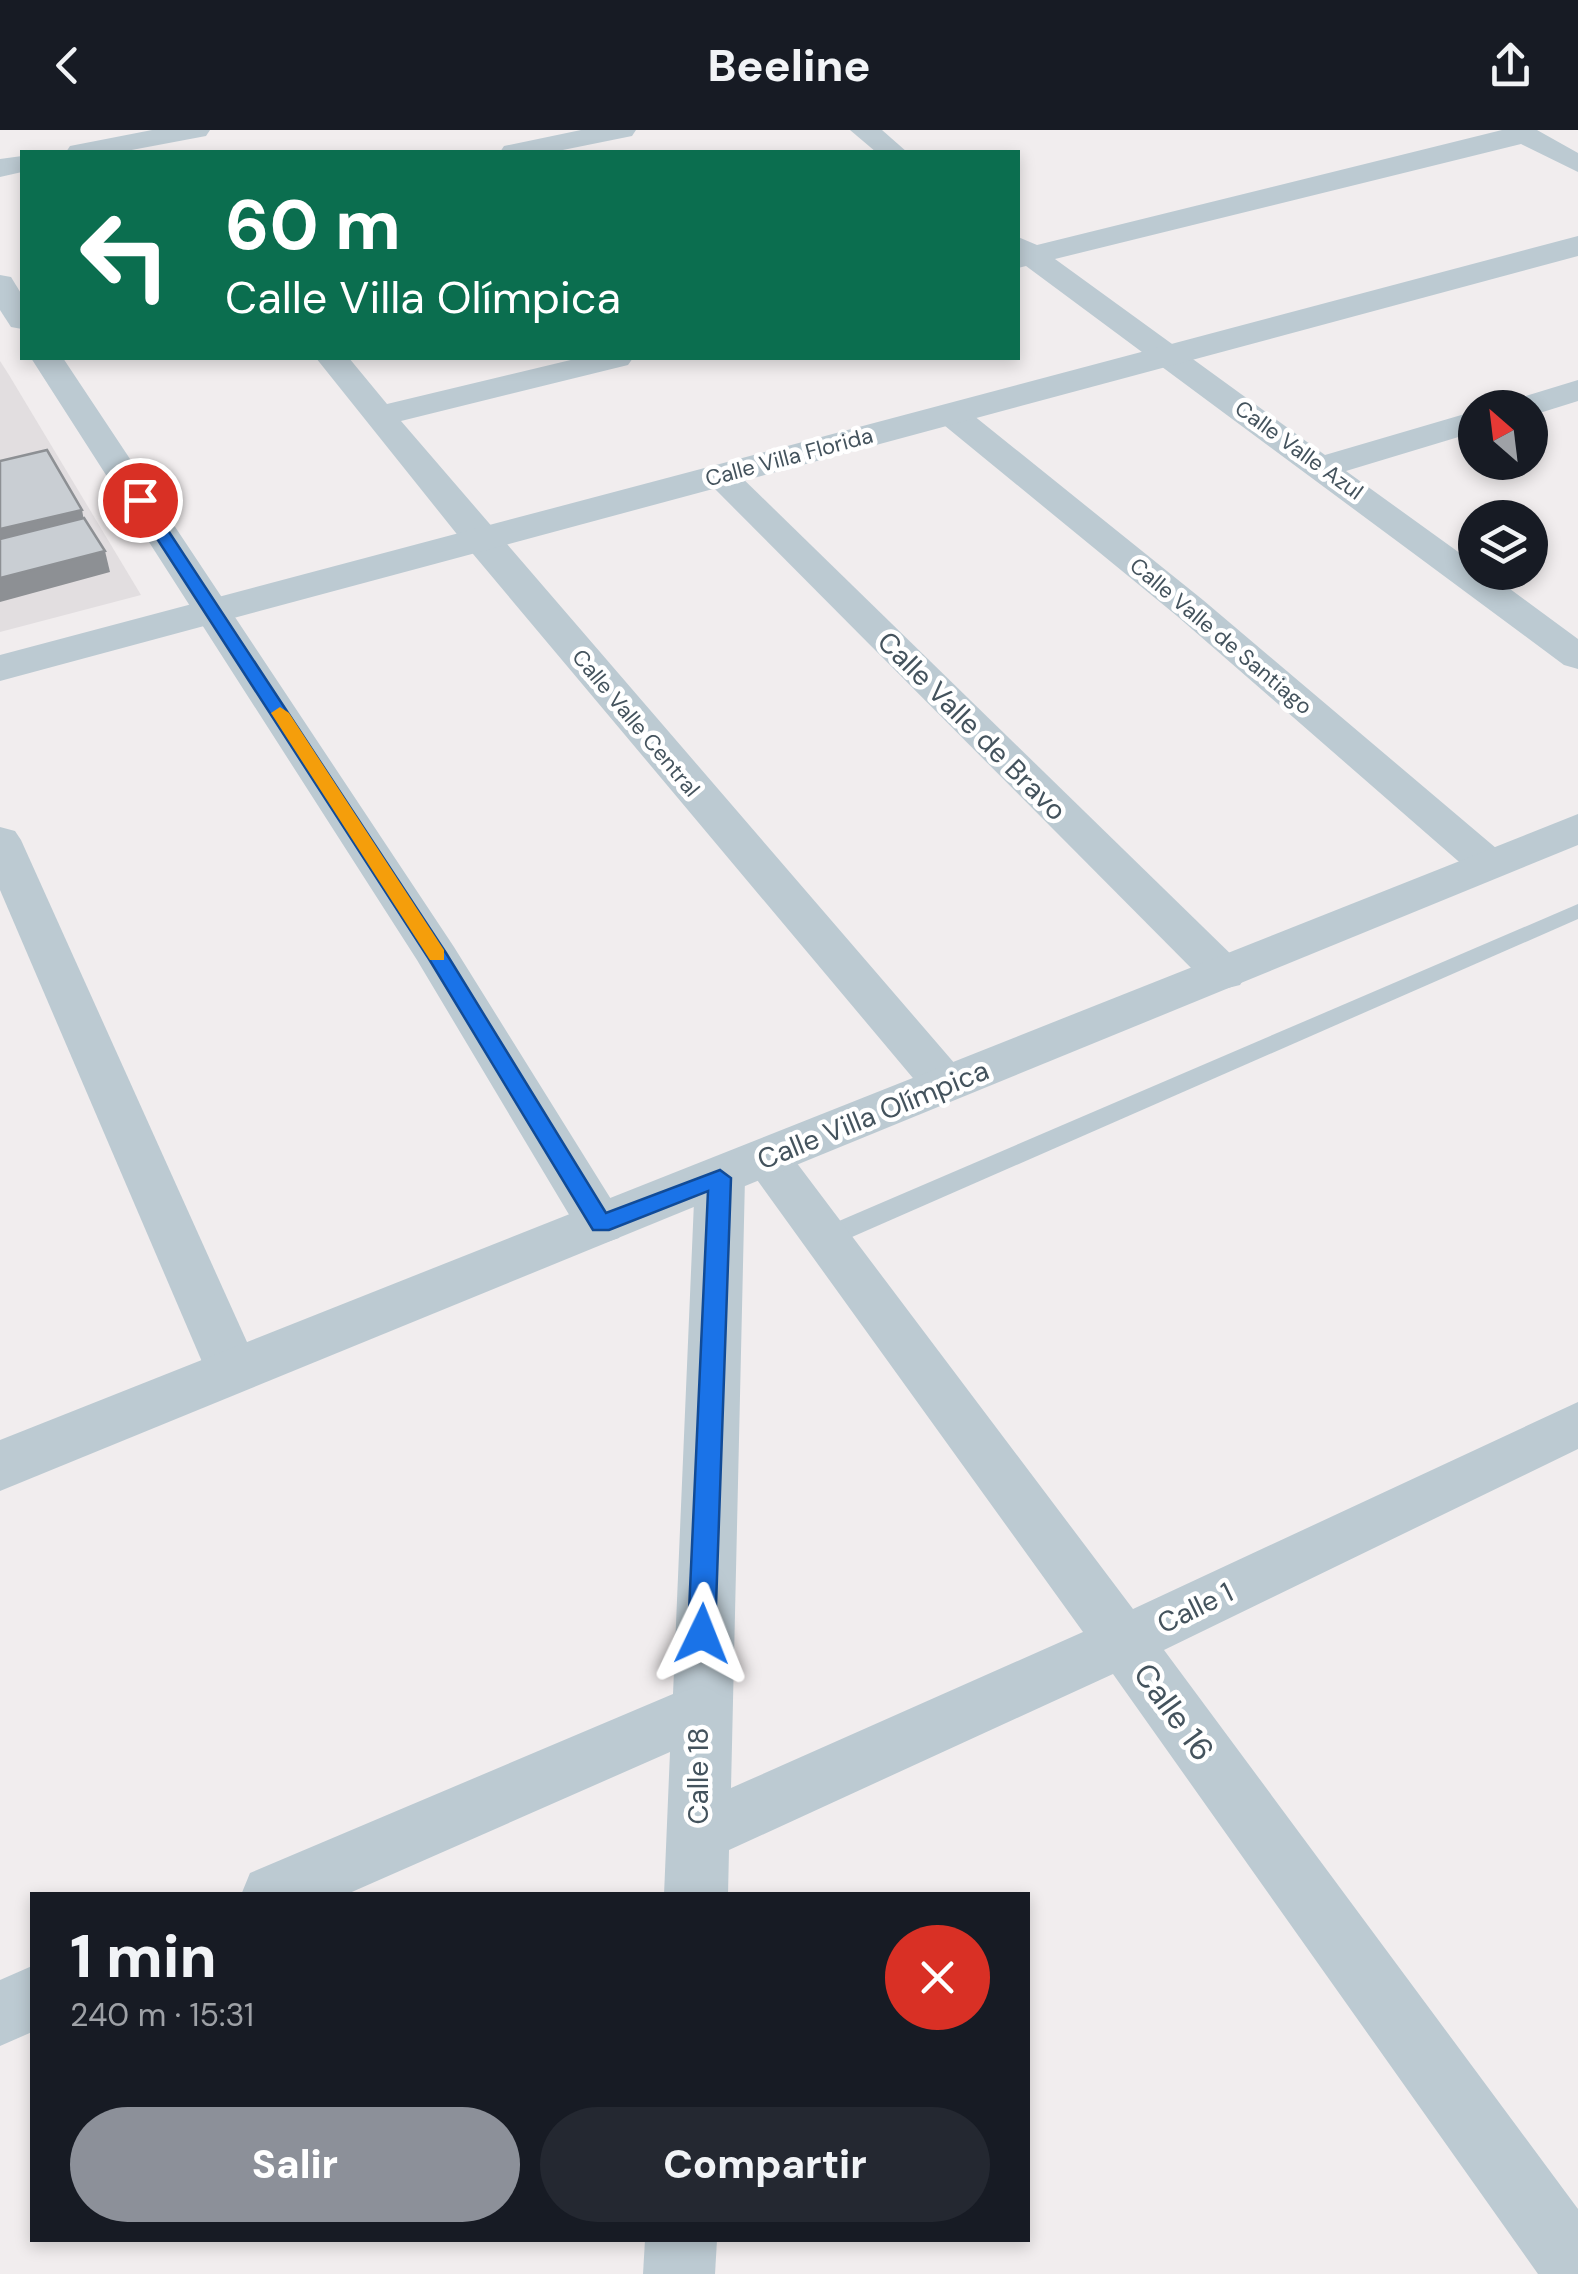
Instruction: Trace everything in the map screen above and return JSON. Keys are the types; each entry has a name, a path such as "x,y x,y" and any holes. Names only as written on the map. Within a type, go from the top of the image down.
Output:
{"street":[{"path":"92,150 196,130"},
{"path":"524,150 622,130"},
{"path":"864,130 890,150"},
{"path":"1022,254 1521,133 1578,164"},
{"name":"Calle Villa Florida","path":"0,668 1578,246"},
{"name":"Calle Valle Azul","path":"1022,254 1168,354 1578,657"},
{"path":"4,267 20,314"},
{"path":"48,360 438,957 601,1224"},
{"name":"Calle Valle Central","path":"334,360 481,540 945,1084"},
{"path":"380,416 609,360"},
{"path":"1548,399 1578,390"},
{"name":"Calle Valle de Santiago","path":"950,414 1190,608 1488,864"},
{"path":"1322,467 1458,426"},
{"name":"Calle Valle de Bravo","path":"721,476 1224,974"},
{"name":"Calle Villa Olímpica","path":"0,1466 1578,828"},
{"path":"0,840 233,1371"},
{"name":"Calle 16","path":"743,1168 827,1237 1578,2270"},
{"name":"Calle 18","path":"696,1892 698,1710 743,1168"},
{"name":"Calle 1","path":"698,1833 1123,1642 1578,1424"},
{"path":"280,1892 698,1710"},
{"path":"0,2014 30,2001"},
{"path":"680,2274 681,2242"}],"lane":[{"path":"827,1237 1578,911"}],"shaded area":[{"path":"0,361 9,375 141,595 0,632"}],"building":[{"path":"47,450 82,510 0,529 0,461"},
{"path":"84,518 105,551 0,578 0,539"}],"slow traffic":[{"path":"280,713 437,955"}],"route":[{"path":"140,500 438,957 601,1224 720,1178 702,1634"}]}
